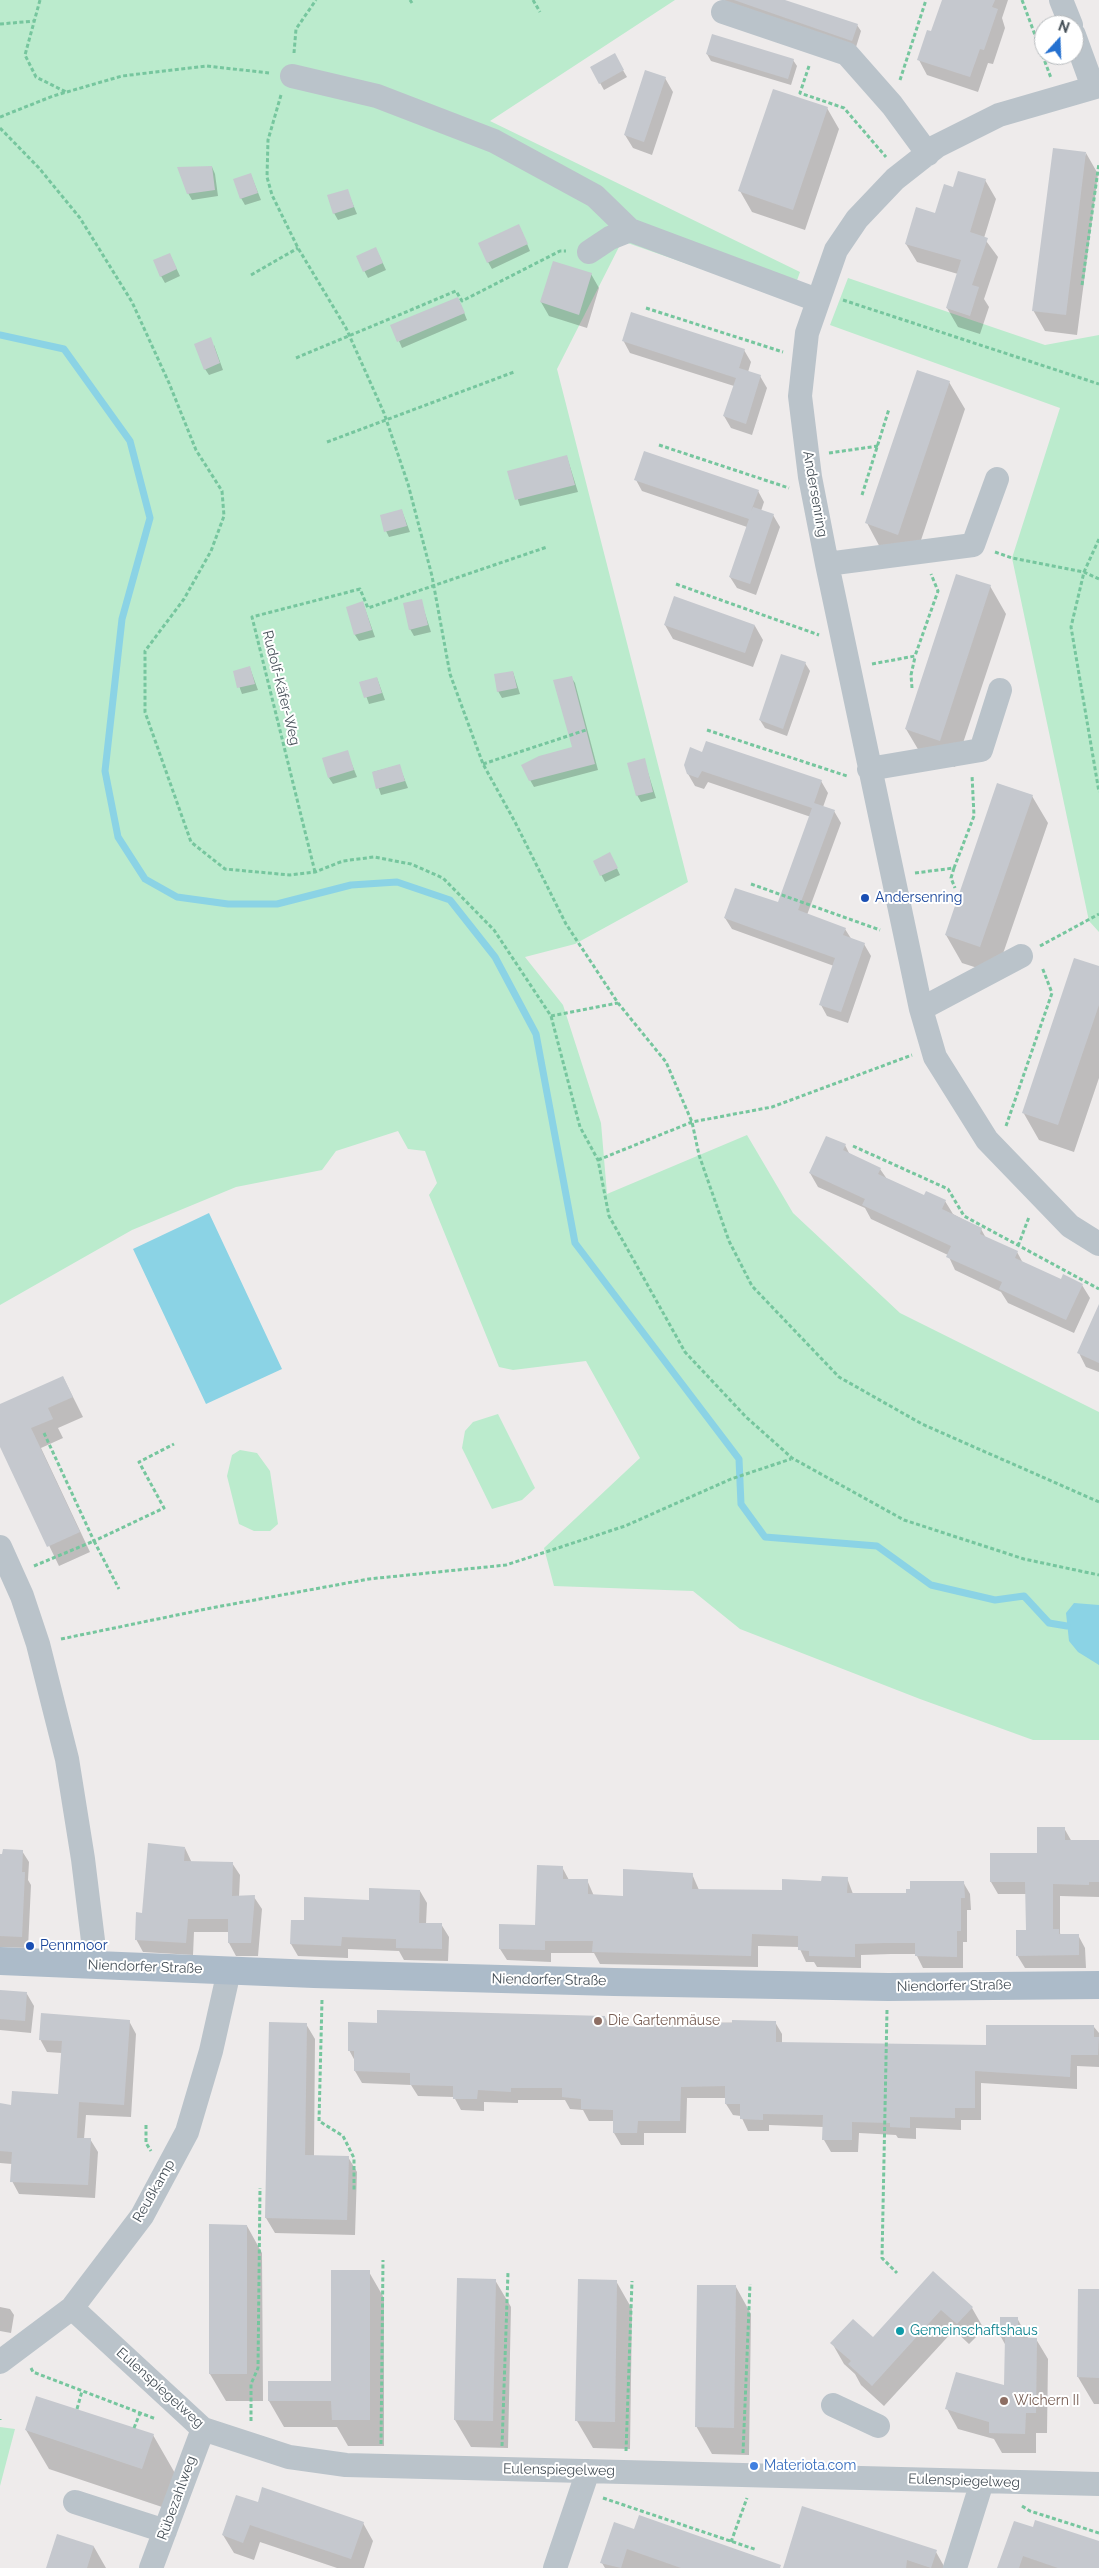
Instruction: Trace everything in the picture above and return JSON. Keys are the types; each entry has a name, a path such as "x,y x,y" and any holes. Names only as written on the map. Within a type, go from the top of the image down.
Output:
{"main road":[{"name":"Niendorfer Straße","path":"0,1961 322,1974 888,1987 1099,1985"}],"street":[{"path":"1061,0 1066,15"},
{"path":"723,12 847,54 892,105 928,154"},
{"path":"1084,58 1096,86"},
{"path":"289,76 377,96 494,141 595,196 630,230 818,296"},
{"name":"Andersenring","path":"1096,86 999,115 937,146 900,175 852,227 836,250 806,333 802,358 800,396 814,496 843,644 921,1009 935,1057 982,1131 998,1151 1070,1226 1099,1244"},
{"path":"590,252 610,238 630,230"},
{"path":"827,564 973,545 997,479"},
{"path":"871,777 981,750 1000,690"},
{"path":"921,1009 1021,956"},
{"path":"0,1547 12,1588 38,1644 67,1759 84,1859 96,1966"},
{"name":"Reußkamp","path":"0,2362 72,2308 142,2216 187,2132 211,2051 229,1971"},
{"name":"Eulenspiegelweg","path":"72,2308 203,2429 290,2457 346,2465 502,2469 585,2481 626,2472 1099,2484"},
{"path":"833,2405 878,2426"},
{"name":"Rübezahlweg","path":"152,2568 203,2429"},
{"path":"555,2568 585,2481"},
{"path":"955,2568 982,2482"},
{"path":"75,2502 165,2531"}],"path":[{"path":"40,0 25,54 36,77 67,92"},
{"path":"316,0 296,29 289,76 268,140 267,176 272,195 298,248 346,328 386,419 408,484 434,588 450,674 482,764 515,822 566,924 618,1003 666,1062 692,1122 699,1155 729,1241 752,1286 839,1377 922,1424 1099,1502"},
{"path":"533,0 540,12"},
{"path":"892,105 926,0"},
{"path":"1022,0 1058,97"},
{"path":"0,24 35,20"},
{"path":"816,44 800,93 844,108 900,175"},
{"path":"0,117 67,92 122,76 206,66 289,76"},
{"path":"0,128 39,168 80,218 140,320 196,450 222,491 224,516 211,551 184,599 145,651 145,712 191,842 225,869 290,875 315,872 343,861 374,857 411,864 443,878 494,930 551,1016 580,1128 598,1160 609,1216 685,1352 746,1417 792,1458 904,1520 1024,1559 1099,1575"},
{"path":"1082,285 1099,163"},
{"path":"251,275 298,248"},
{"path":"296,358 456,290 462,301 560,251 590,252"},
{"path":"818,296 1099,384"},
{"path":"646,308 802,358"},
{"path":"327,442 514,372"},
{"path":"862,495 890,409"},
{"path":"659,445 814,496"},
{"path":"808,456 878,446"},
{"path":"1099,539 1084,572 1071,627 1099,792"},
{"path":"973,545 1012,558 1084,572 1099,579"},
{"path":"434,588 547,547"},
{"path":"912,688 915,656 938,591 921,553"},
{"path":"676,584 843,644"},
{"name":"Rudolf-Käfer-Weg","path":"315,872 252,617 360,590 368,608 434,588"},
{"path":"848,668 915,656"},
{"path":"482,764 586,730"},
{"path":"708,730 871,777"},
{"path":"955,888 950,878 974,816 970,752"},
{"path":"892,876 954,868"},
{"path":"751,884 906,939"},
{"path":"1021,956 1099,914"},
{"path":"998,1151 1052,993 1038,956 1021,956"},
{"path":"551,1016 618,1003"},
{"path":"598,1160 692,1122 772,1107 932,1048"},
{"path":"853,1146 948,1189 964,1216 1099,1289"},
{"path":"1018,1246 1028,1218 1045,1199"},
{"path":"44,1433 94,1541 119,1589"},
{"path":"12,1588 94,1541 164,1508 139,1462 174,1444"},
{"path":"38,1644 368,1578 506,1565 625,1526 731,1479 792,1458"},
{"path":"322,1974 319,2121 343,2136 354,2158 354,2192"},
{"path":"888,1987 882,2258 897,2273"},
{"path":"248,2444 251,2433 251,2384 258,2368 260,2188"},
{"path":"381,2465 383,2260"},
{"path":"502,2469 508,2272"},
{"path":"626,2472 632,2281"},
{"path":"731,2542 749,2475 750,2284"},
{"path":"20,2348 33,2372 162,2421"},
{"path":"77,2409 82,2391"},
{"path":"134,2428 140,2412"},
{"path":"585,2481 731,2542 757,2550"},
{"path":"1014,2501 1030,2511 1099,2533"}],"green space":[{"path":"0,0 675,0 490,121 800,272 790,300 622,241 557,369 688,882 575,944 525,957 563,1005 601,1123 607,1194 747,1135 793,1213 900,1313 1099,1412 1099,1740 1033,1740 920,1699 740,1629 693,1591 554,1586 544,1548 640,1458 586,1361 513,1370 499,1367 429,1195 437,1183 425,1151 408,1149 398,1131 336,1151 322,1170 236,1187 132,1230 0,1305"},
{"path":"848,278 1045,345 1099,335 1099,932 1089,921 1012,558 1060,408 830,325"},
{"path":"498,1414 535,1488 522,1500 492,1509 462,1448 465,1431 473,1422"},
{"path":"240,1450 257,1453 270,1471 278,1524 270,1531 254,1531 239,1524 227,1476 232,1455"},
{"path":"0,2427 15,2429 0,2486"}],"water":[{"path":"209,1213 282,1369 206,1404 133,1249"},
{"path":"1074,1603 1099,1605 1099,1665 1078,1652 1069,1641 1066,1613"}],"building":[{"path":"734,0 785,0 858,24 852,41"},
{"path":"942,0 995,0 992,7 998,9 984,50 980,49 970,77 917,60 927,30 931,31"},
{"path":"712,34 794,59 788,79 706,54"},
{"path":"615,53 624,70 599,84 590,67"},
{"path":"645,70 666,77 644,142 624,135"},
{"path":"773,89 828,107 793,210 738,191"},
{"path":"1053,148 1086,152 1066,315 1032,311"},
{"path":"212,166 215,190 187,194 177,167"},
{"path":"958,171 986,179 970,232 988,238 972,285 979,287 970,316 946,308 961,260 905,244 916,207 935,213 944,184 953,187"},
{"path":"251,173 258,193 240,199 233,179"},
{"path":"348,189 354,207 333,214 327,195"},
{"path":"519,224 528,244 487,263 478,243"},
{"path":"376,247 383,263 363,272 356,256"},
{"path":"170,253 177,269 160,277 153,260"},
{"path":"553,261 592,273 579,315 540,302"},
{"path":"458,297 465,313 397,342 390,325"},
{"path":"631,312 745,349 739,368 761,375 746,424 723,416 736,378 622,341"},
{"path":"211,337 220,363 204,370 194,344"},
{"path":"917,370 950,381 898,535 865,523"},
{"path":"644,451 759,490 751,511 753,507 774,514 750,584 729,577 749,519 634,480"},
{"path":"567,455 575,485 515,500 507,471"},
{"path":"402,509 407,526 384,532 380,515"},
{"path":"956,574 991,585 940,741 905,729"},
{"path":"674,596 755,625 745,653 664,625"},
{"path":"422,599 428,625 409,630 403,603"},
{"path":"363,601 372,630 354,635 346,607"},
{"path":"781,654 806,662 783,729 759,720"},
{"path":"250,666 255,684 237,688 233,671"},
{"path":"513,671 517,688 497,692 494,674"},
{"path":"572,676 595,764 529,781 521,765 539,756 572,747 553,680"},
{"path":"377,677 382,693 364,698 359,682"},
{"path":"706,741 822,780 814,803 835,810 798,910 846,928 843,935 865,943 841,1012 819,1005 835,958 724,918 735,888 778,902 812,808 702,771 698,778 687,774 684,765 690,747 702,752"},
{"path":"348,750 354,770 328,778 322,758"},
{"path":"645,758 653,792 636,796 627,763"},
{"path":"400,764 405,781 376,789 372,772"},
{"path":"997,783 1033,795 980,947 945,935"},
{"path":"610,852 618,868 600,876 593,861"},
{"path":"1074,958 1099,966 1099,1005 1058,1125 1022,1113"},
{"path":"826,1136 846,1144 843,1150 881,1168 878,1174 924,1195 926,1191 946,1200 942,1209 982,1228 980,1234 1018,1251 1015,1258 1061,1279 1063,1274 1083,1284 1066,1320 999,1289 1002,1282 946,1257 951,1246 862,1205 865,1199 809,1173"},
{"path":"1099,1304 1099,1363 1077,1353"},
{"path":"63,1376 73,1397 48,1408 53,1419 31,1428 80,1532 47,1547 0,1447 0,1404"},
{"path":"1037,1827 1065,1827 1065,1840 1099,1840 1099,1882 1089,1882 1089,1885 1053,1884 1053,1929 1059,1929 1059,1934 1079,1934 1079,1955 1016,1956 1016,1930 1026,1930 1025,1882 990,1882 990,1853 1037,1853"},
{"path":"148,1843 185,1847 184,1861 233,1862 232,1896 255,1895 251,1943 228,1943 228,1919 188,1919 186,1943 135,1940 136,1912 142,1913"},
{"path":"3,1849 23,1850 22,1872 25,1872 22,1937 0,1936 0,1854 2,1854"},
{"path":"537,1865 563,1866 563,1879 588,1879 588,1894 623,1896 623,1869 693,1873 692,1889 782,1890 782,1879 821,1881 822,1876 848,1877 847,1893 906,1893 906,1889 910,1889 910,1881 964,1881 965,1898 961,1898 961,1931 957,1931 957,1957 915,1956 915,1943 855,1944 855,1957 809,1956 809,1951 798,1950 798,1936 752,1934 751,1956 592,1952 593,1941 545,1941 545,1950 499,1949 499,1924 535,1925"},
{"path":"369,1888 420,1890 419,1923 442,1923 442,1949 396,1948 396,1939 342,1937 341,1946 290,1944 291,1920 304,1920 304,1897 369,1900"},
{"path":"0,1990 27,1992 25,2021 0,2019"},
{"path":"377,2010 605,2016 605,2025 646,2027 646,2018 692,2019 692,2022 732,2023 732,2020 776,2021 776,2042 986,2045 986,2025 1094,2025 1094,2037 1099,2037 1098,2055 1071,2055 1070,2077 975,2071 975,2108 955,2108 955,2118 910,2117 910,2128 890,2127 890,2123 852,2122 852,2140 822,2140 823,2115 763,2114 763,2120 740,2119 740,2104 725,2104 725,2086 681,2087 680,2121 638,2121 637,2133 613,2133 613,2110 581,2109 581,2099 562,2097 562,2088 511,2088 511,2092 478,2090 477,2099 453,2099 453,2086 410,2085 410,2073 354,2071 354,2051 348,2051 348,2022 377,2023"},
{"path":"41,2013 130,2020 124,2105 79,2102 77,2138 91,2138 88,2185 10,2182 12,2152 0,2151 0,2103 11,2105 12,2091 58,2094 62,2041 39,2040"},
{"path":"269,2022 307,2023 305,2155 349,2156 347,2220 265,2218"},
{"path":"209,2224 247,2225 247,2374 209,2374"},
{"path":"331,2270 370,2270 370,2420 332,2420 331,2401 268,2401 268,2381 331,2381"},
{"name":"Gemeinschaftshaus","path":"933,2271 973,2307 957,2324 941,2310 872,2386 848,2364 851,2361 830,2343 853,2319 873,2337"},
{"path":"457,2278 496,2279 493,2421 454,2420"},
{"path":"578,2279 617,2280 615,2422 575,2421"},
{"path":"697,2285 736,2285 734,2428 695,2427"},
{"path":"1078,2289 1099,2289 1099,2378 1077,2377"},
{"path":"1000,2317 1018,2317 1018,2337 1012,2337 1037,2338 1036,2413 1026,2413 1025,2434 989,2433 989,2422 945,2409 956,2372 1004,2385 1005,2337 1000,2337"},
{"path":"36,2396 154,2434 142,2469 25,2430"},
{"path":"262,2487 364,2522 351,2559 250,2525 243,2543 222,2535 236,2495 258,2502"},
{"path":"802,2506 937,2550 931,2568 907,2560 906,2568 783,2568"},
{"path":"639,2515 781,2565 780,2568 681,2568 627,2549 621,2568 600,2563 614,2522 634,2529"},
{"path":"1035,2520 1099,2541 1099,2568 1058,2568 1023,2556 1019,2568 997,2568 1014,2521 1033,2527"},
{"path":"57,2534 94,2546 87,2568 46,2568"}],"waterway":[{"path":"0,335 64,349 130,441 150,518 122,619 105,771 118,837 145,879 177,897 228,904 277,904 351,885 397,882 450,900 495,957 536,1034 575,1243 739,1459 741,1504 765,1537 877,1546 931,1585 995,1600 1024,1596 1049,1623 1067,1626"}],"place":[{"name":"Andersenring","path":"865,898"},
{"name":"Pennmoor","path":"30,1946"},
{"name":"Die Gartenmäuse","path":"598,2021"},
{"name":"Gemeinschaftshaus","path":"900,2331"},
{"name":"Wichern II","path":"1004,2401"},
{"name":"Materiota.com","path":"754,2466"}]}
